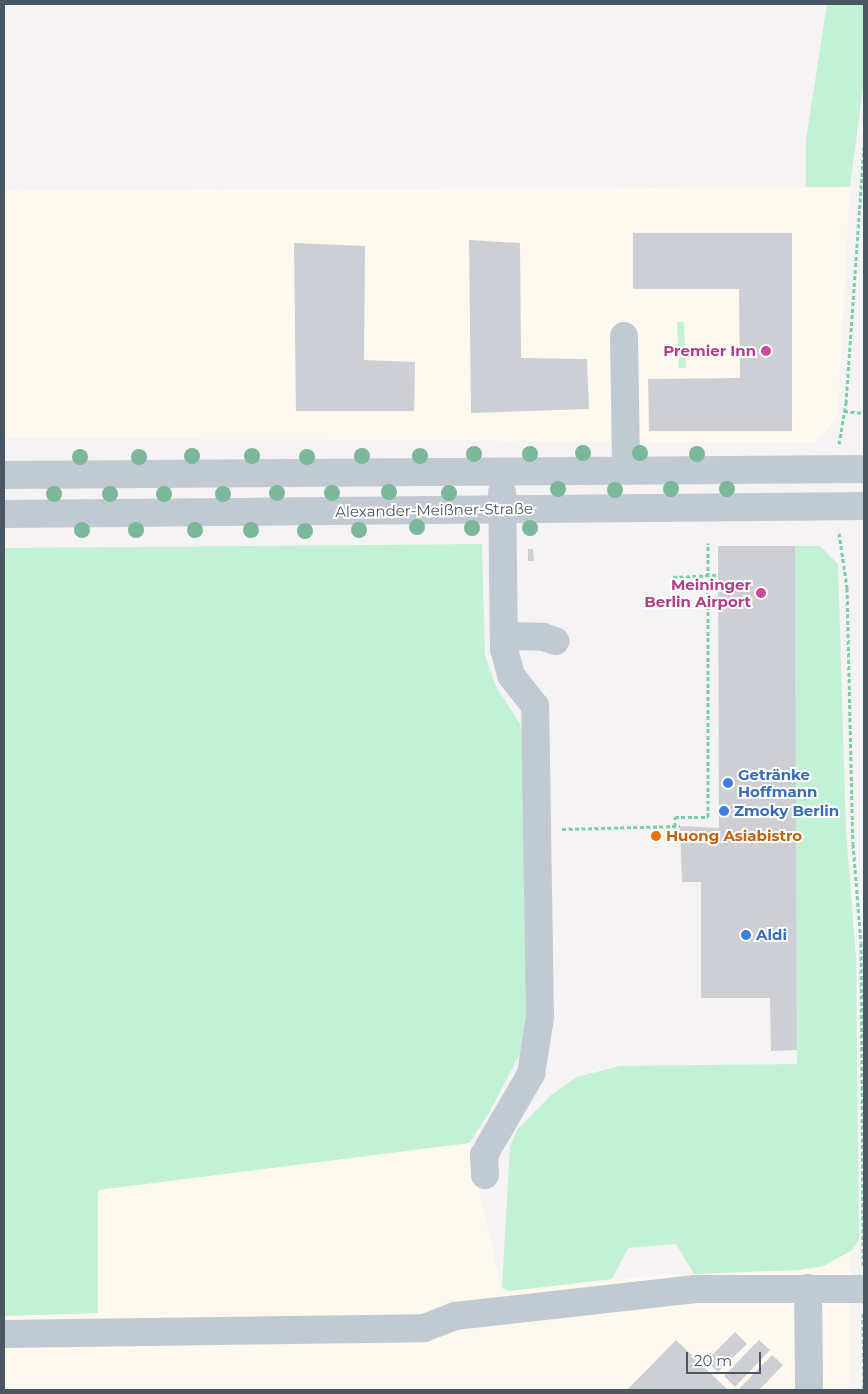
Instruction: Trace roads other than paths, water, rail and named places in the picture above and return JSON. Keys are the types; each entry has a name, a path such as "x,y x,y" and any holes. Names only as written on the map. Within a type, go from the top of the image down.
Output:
{"street":[{"path":"624,336 626,470"},
{"path":"4,474 852,469"},
{"path":"484,1175 484,1155 531,1074 540,1017 535,706 511,675 504,636 503,470"},
{"name":"Alexander-Meißner-Straße","path":"4,514 852,505"},
{"path":"504,636 542,637 555,641"},
{"path":"808,1288 810,1390"},
{"path":"4,1334 424,1328 455,1316 695,1289 864,1289"}],"place":[{"name":"Premier Inn","path":"766,351"},
{"name":"Meininger Berlin Airport","path":"761,593"},
{"name":"Getränke Hoffmann","path":"728,783"},
{"name":"Zmoky Berlin","path":"724,811"},
{"name":"Huong Asiabistro","path":"656,836"},
{"name":"Aldi","path":"746,935"}]}
